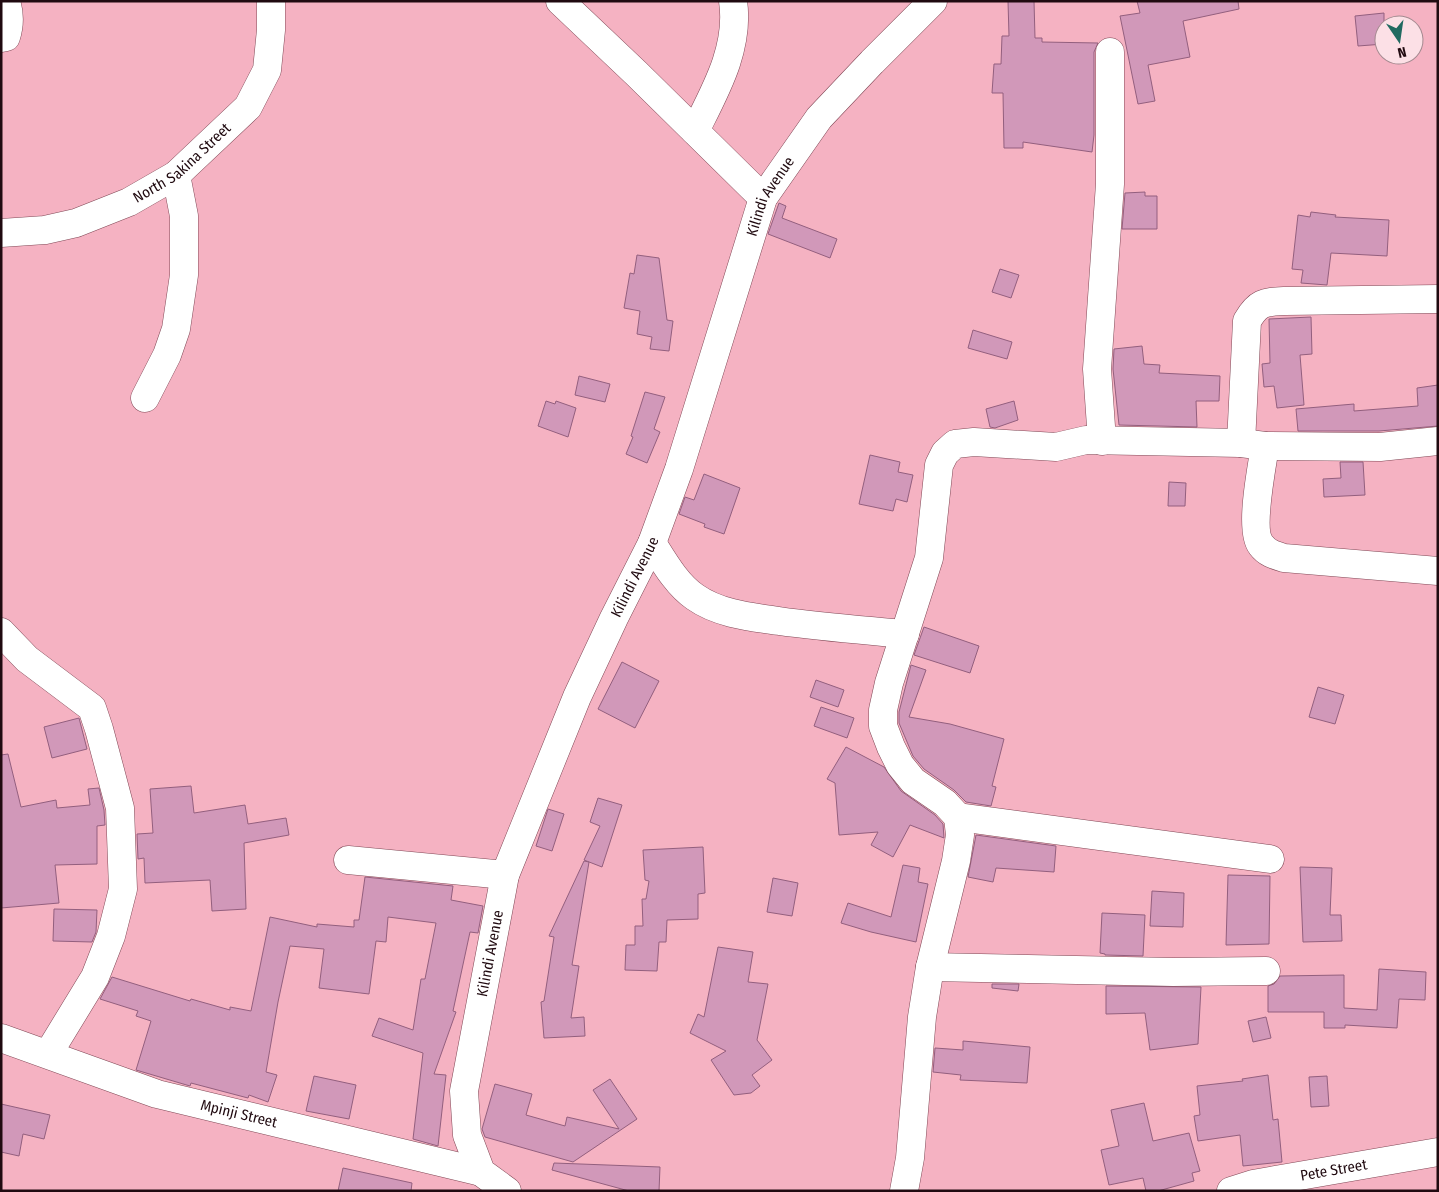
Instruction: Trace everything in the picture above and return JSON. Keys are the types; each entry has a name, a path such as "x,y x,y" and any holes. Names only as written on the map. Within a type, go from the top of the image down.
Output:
{"street":[{"path":"1,38 6,37 9,26 6,1"},
{"name":"North Sakina Street","path":"1,233 45,230 76,223 129,202 176,176 248,107 267,70 271,30 271,1"},
{"path":"560,1 763,198"},
{"path":"694,131 716,90 733,39 733,1"},
{"name":"Kilindi Avenue","path":"481,1172 467,1135 464,1091 505,874 577,697 614,618 652,544 679,469 763,198 819,118 933,1"},
{"path":"1102,442 1098,368 1110,184 1110,52"},
{"path":"145,398 167,355 176,329 184,275 184,216 176,176"},
{"path":"1438,298 1266,302 1255,308 1247,321 1255,521 1260,543 1270,554 1284,558 1438,571"},
{"path":"904,1191 910,1158 922,1017 930,966 956,861 960,835 958,817 945,803 912,781 900,765 890,747 883,726 883,710 889,683 929,558 935,491 940,465 945,453 955,444 974,442 1056,447 1086,440 1102,442 1380,447 1438,441"},
{"path":"652,544 673,575 694,597 714,608 747,617 812,626 905,634"},
{"path":"1,632 27,659 92,708 120,808 123,889 111,936 95,977 48,1054"},
{"path":"958,817 1270,859"},
{"path":"348,860 505,874"},
{"path":"930,966 1173,972 1266,971"},
{"name":"Mpinji Street","path":"1,1038 157,1094 481,1172"},
{"name":"Pete Street","path":"1230,1191 1253,1184 1438,1152"},
{"path":"481,1172 507,1191"}],"building":[{"path":"1008,1 1034,1 1035,38 1042,38 1042,42 1098,43 1094,52 1094,135 1092,152 1023,142 1023,148 1004,148 1003,93 992,93 994,64 1001,64 1002,36 1009,36"},
{"path":"1137,1 1238,1 1239,9 1183,21 1190,57 1148,65 1155,101 1138,104 1120,16 1140,13"},
{"path":"1384,13 1384,15 1374,15 1374,45 1358,46 1355,16"},
{"path":"1145,192 1145,196 1157,196 1157,229 1122,229 1125,193"},
{"path":"779,203 786,206 782,218 837,239 830,258 768,234"},
{"path":"1311,212 1336,215 1335,217 1389,220 1387,256 1331,253 1327,285 1301,283 1303,270 1292,269 1298,215 1310,217"},
{"path":"637,255 659,258 667,320 673,321 669,351 650,349 652,337 637,334 640,311 624,308 630,273 634,274"},
{"path":"1000,269 1019,275 1011,298 992,292"},
{"path":"1311,317 1312,354 1300,355 1304,405 1277,408 1274,386 1264,387 1262,364 1270,363 1269,319"},
{"path":"973,330 1012,342 1007,359 968,348"},
{"path":"1142,346 1144,364 1160,365 1159,373 1220,376 1219,401 1196,401 1197,427 1119,425 1113,369 1114,349"},
{"path":"579,376 610,384 605,402 575,395"},
{"path":"1438,385 1438,426 1379,431 1298,431 1296,409 1354,404 1354,411 1418,406 1417,388"},
{"path":"645,392 665,397 654,429 660,432 647,463 626,454 633,437 631,436"},
{"path":"546,401 555,404 556,401 576,408 568,437 538,426"},
{"path":"1014,401 1018,420 995,428 990,427 986,409"},
{"path":"870,455 900,462 898,472 913,475 907,502 896,499 893,511 859,504"},
{"path":"1340,462 1363,462 1365,495 1324,497 1323,479 1341,478"},
{"path":"704,474 740,488 724,534 704,527 705,524 679,514 685,497 694,500"},
{"path":"1169,482 1186,483 1185,506 1168,506"},
{"path":"924,627 979,646 970,673 914,655"},
{"path":"622,662 659,681 635,728 598,709"},
{"path":"911,665 926,670 909,717 950,724 1004,739 992,786 996,787 991,806 966,802 954,790 924,769 913,756 899,723 899,712"},
{"path":"816,680 844,690 838,707 810,697"},
{"path":"1318,687 1344,695 1335,724 1309,717"},
{"path":"821,707 854,718 847,738 814,726"},
{"path":"79,718 87,749 52,758 44,727"},
{"path":"846,747 884,767 901,791 935,815 943,824 944,838 910,825 893,857 871,845 878,832 839,835 835,783 827,779"},
{"path":"8,754 21,807 56,800 57,808 90,805 88,789 99,788 105,825 97,826 97,864 55,865 59,903 1,908 1,755"},
{"path":"191,786 194,813 245,805 248,824 286,818 289,835 244,843 246,909 212,911 210,880 145,883 144,858 138,859 137,834 153,833 150,789"},
{"path":"598,798 622,805 602,867 584,860 600,826 590,822"},
{"path":"548,809 564,814 552,851 536,846"},
{"path":"976,835 1056,846 1054,872 996,868 993,882 968,877"},
{"path":"703,847 705,893 698,894 698,919 667,920 666,942 659,942 657,971 625,970 626,945 635,945 635,926 643,926 642,899 646,899 649,881 645,880 643,850"},
{"path":"584,861 589,862 572,965 579,966 571,1018 584,1017 585,1036 544,1038 541,1002 544,1001 554,937 549,936"},
{"path":"903,865 920,868 918,882 928,884 916,942 841,923 848,903 891,917"},
{"path":"1300,867 1332,868 1330,915 1341,915 1342,941 1303,942"},
{"path":"1228,875 1270,876 1269,944 1226,945"},
{"path":"365,877 453,886 451,900 483,906 478,933 470,932 453,1011 456,1012 434,1074 446,1075 438,1146 413,1139 423,1053 372,1036 379,1018 413,1030 421,979 425,979 436,923 388,917 386,942 376,941 369,994 319,988 324,949 290,946 266,1072 277,1075 268,1102 249,1095 248,1098 191,1083 190,1086 136,1070 151,1021 136,1016 138,1011 100,999 112,977 190,1001 191,999 230,1010 230,1007 251,1011 270,917 317,927 317,924 354,927 354,920 359,920"},
{"path":"773,878 798,883 792,916 767,912"},
{"path":"1152,891 1184,893 1183,927 1150,926"},
{"path":"54,909 97,910 96,932 92,942 53,941"},
{"path":"1102,913 1145,915 1143,956 1105,955 1100,953"},
{"path":"718,947 753,952 748,982 768,984 757,1040 772,1060 752,1075 760,1086 751,1093 734,1095 711,1060 726,1051 690,1033 698,1014 704,1017"},
{"path":"1379,969 1426,972 1425,1000 1399,999 1397,1028 1345,1025 1345,1028 1324,1028 1324,1012 1268,1012 1268,986 1274,984 1280,976 1344,975 1344,1008 1377,1010"},
{"path":"992,984 1019,984 1018,991 992,988"},
{"path":"1106,986 1201,987 1198,1044 1150,1050 1145,1013 1106,1014"},
{"path":"1266,1017 1271,1038 1253,1042 1248,1021"},
{"path":"963,1041 1030,1047 1027,1083 960,1080 961,1075 933,1072 935,1048 963,1050"},
{"path":"1268,1075 1273,1120 1278,1119 1282,1162 1243,1166 1240,1135 1198,1141 1194,1116 1200,1115 1197,1086 1243,1081 1242,1079"},
{"path":"314,1076 356,1085 349,1119 306,1111"},
{"path":"1327,1076 1329,1106 1311,1107 1309,1077"},
{"path":"610,1079 637,1119 573,1162 485,1137 482,1129 495,1084 532,1094 526,1115 565,1126 567,1117 619,1129 593,1090"},
{"path":"1144,1103 1153,1141 1189,1133 1200,1171 1192,1173 1194,1181 1158,1191 1146,1191 1143,1178 1109,1185 1101,1150 1119,1146 1111,1110"},
{"path":"1,1104 50,1115 44,1139 23,1134 19,1156 1,1152"},
{"path":"554,1163 660,1167 659,1191 629,1191 552,1170"},
{"path":"343,1168 412,1183 411,1191 338,1191"}]}
